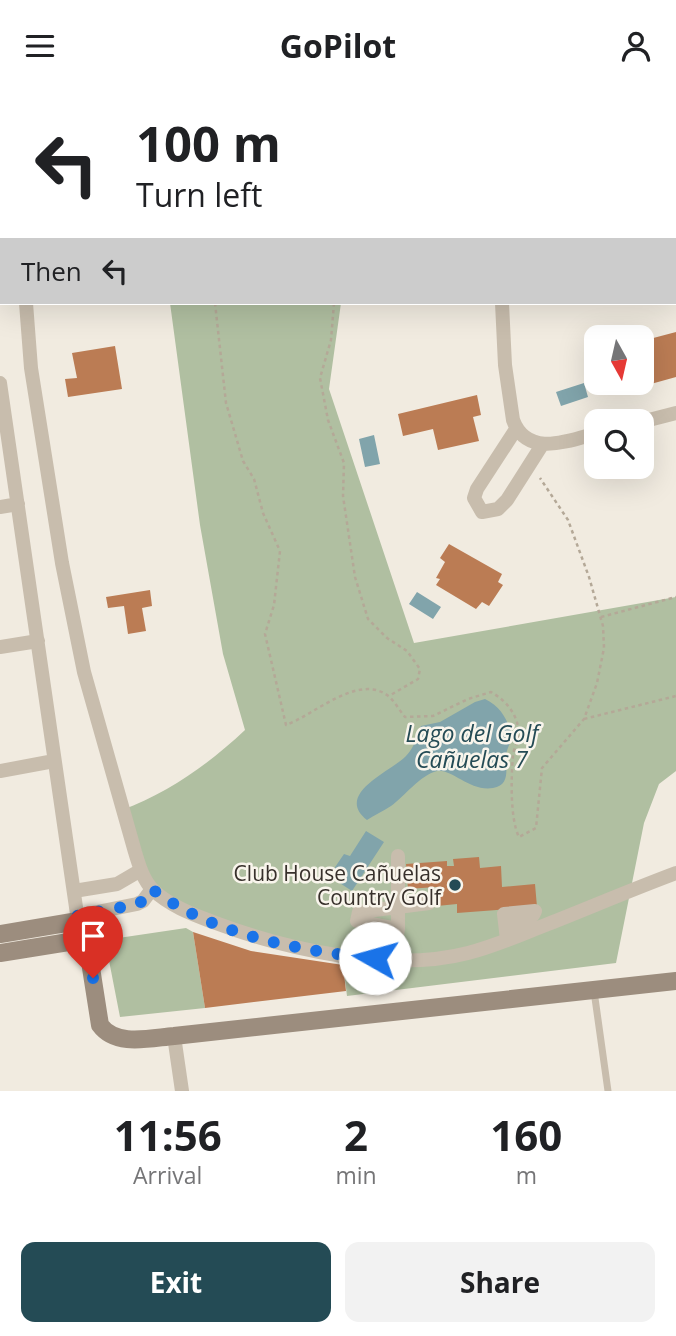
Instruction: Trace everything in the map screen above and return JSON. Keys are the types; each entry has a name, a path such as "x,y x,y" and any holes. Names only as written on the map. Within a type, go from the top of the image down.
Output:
{"main road":[{"path":"0,934 78,919 81,940 89,955 100,1025 106,1033 125,1039 174,1036 676,981"},
{"path":"0,953 81,940"}],"street":[{"path":"26,305 31,368 62,563 84,672 141,870 152,889 185,911 238,932 326,952 393,960 458,955 506,933 676,873"},
{"path":"502,305 505,365 516,429 532,442 542,445 584,437"},
{"path":"0,390 78,919 137,904 143,901 152,889"},
{"path":"654,419 676,413"},
{"path":"516,429 477,489 474,498 482,512 498,509 507,500 542,445"},
{"path":"0,507 18,504"},
{"path":"0,647 37,641"},
{"path":"0,771 54,761"},
{"path":"393,960 398,929 398,856"},
{"path":"74,891 117,884 141,870"},
{"path":"398,929 357,921 359,912 429,903"},
{"path":"174,1036 182,1091"}],"lane":[{"path":"594,990 607,1091"}],"path":[{"path":"215,305 226,403 243,461 254,479 263,513 280,551 275,605 265,633 286,725 353,691 374,688 389,696 405,717 433,716 468,699 491,692 503,699 514,715 519,737 513,753 514,826 519,837 536,828 542,768 584,719 597,683 604,648 601,617 568,520 530,463"},
{"path":"334,305 331,340 320,378 328,420 344,463 343,496 355,577 369,619 387,638 407,651 420,669 418,679 389,696"},
{"path":"601,617 676,597"},
{"path":"584,719 676,697"}],"green space":[{"path":"170,305 341,305 329,389 414,643 676,597 676,771 659,784 644,823 616,963 347,996 343,964 283,943 238,932 152,889 122,810 156,795 187,776 245,730 223,654 200,525"},
{"path":"186,928 193,932 205,1008 120,1017 105,940"}],"water":[{"path":"584,383 584,395 588,397 561,406 556,392"},
{"path":"374,435 380,464 365,467 359,439"},
{"path":"417,592 441,607 433,619 409,604"},
{"name":"Lago del Golf Cañuelas 7","path":"485,699 503,715 513,737 507,752 506,776 502,784 493,788 477,787 448,773 437,771 418,781 391,806 367,820 359,810 357,801 361,793 368,784 406,756 421,726 440,722"},
{"path":"366,831 384,842 352,891 329,876 344,854 350,856"}],"building":[{"path":"676,332 676,377 654,383 654,338"},
{"path":"115,346 122,389 68,397 65,379 77,378 72,353"},
{"path":"477,395 481,415 473,417 479,441 438,450 433,429 403,436 398,414"},
{"path":"449,544 502,574 498,582 503,585 489,606 482,602 476,609 436,585 440,579 436,578 445,562 440,558"},
{"path":"150,590 152,606 142,608 146,631 128,634 124,606 108,608 106,597"},
{"name":"Club House Cañuelas Country Golf","path":"479,857 480,868 501,866 502,887 535,884 537,907 457,913 457,904 437,906 436,887 408,889 406,864 447,861 447,866 454,866 453,859"},
{"path":"193,932 251,951 343,965 346,991 205,1008"}],"place":[{"name":"Club House Cañuelas Country Golf","path":"455,885"}],"route":[{"path":"93,978 87,948 81,940 77,916 137,904 143,901 152,889 185,911 238,932 326,952 375,958"}]}
